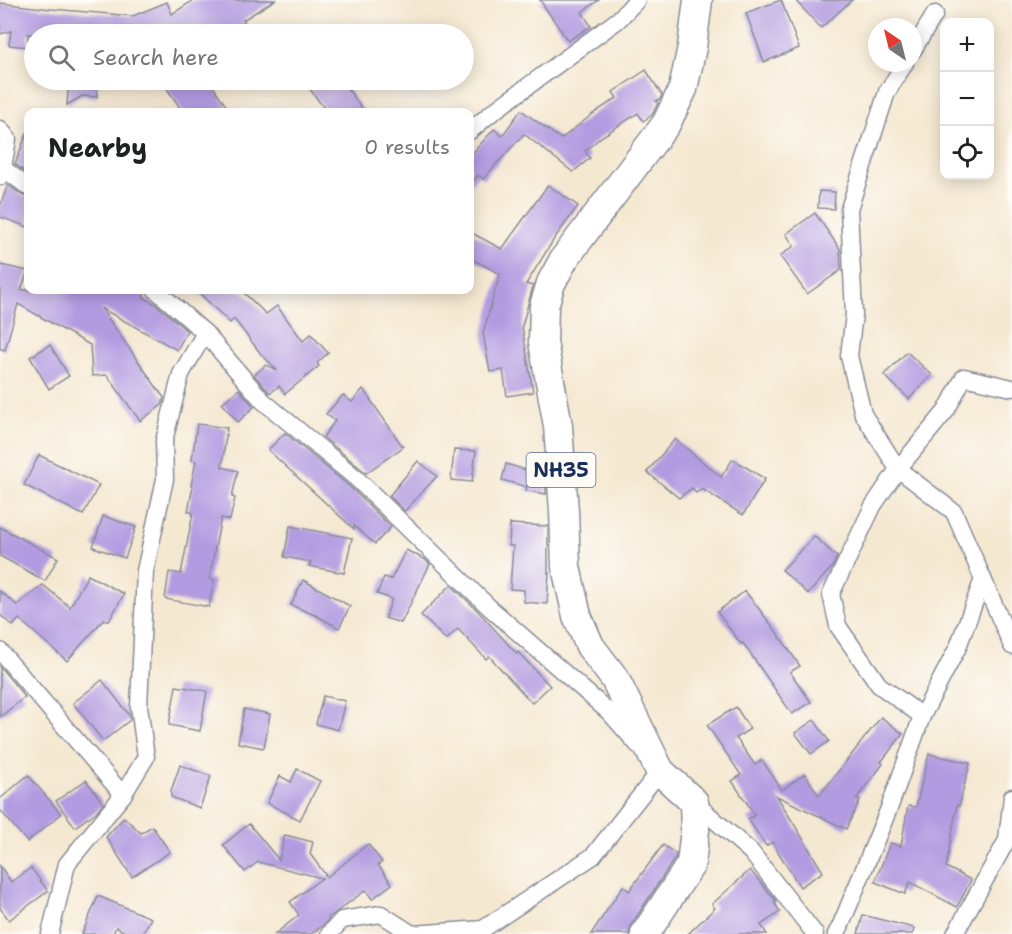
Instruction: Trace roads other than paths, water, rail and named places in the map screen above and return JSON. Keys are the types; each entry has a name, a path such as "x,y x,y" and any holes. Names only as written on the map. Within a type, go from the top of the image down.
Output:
{"highway":[{"name":"NH35","path":"694,802 660,771 615,679 590,646 577,616 566,567 558,426 543,342 544,306 551,283 564,259 666,124 683,89 692,47 698,0"},
{"path":"645,934 691,864 695,830 694,802"}],"street":[{"path":"474,127 618,20 637,0"},
{"path":"922,35 935,14"},
{"path":"899,72 887,92 849,209 854,314 849,356 863,414 898,469 954,512 1012,646"},
{"path":"0,129 8,139 2,172 24,185"},
{"path":"161,294 205,333 263,401 356,478 489,607 610,713 660,771 593,856 483,929 412,934 381,914 342,920 328,934"},
{"path":"50,934 67,864 123,795 146,758 139,706 145,571 165,479 164,441 181,374 205,333"},
{"path":"922,716 879,685 838,626 831,594 873,506 898,469 946,411 964,377 1012,388"},
{"path":"836,934 890,806 922,716 958,647 983,579"},
{"path":"0,651 123,795"},
{"path":"956,934 1007,840 1012,797"},
{"path":"694,802 751,852 815,934"}]}
